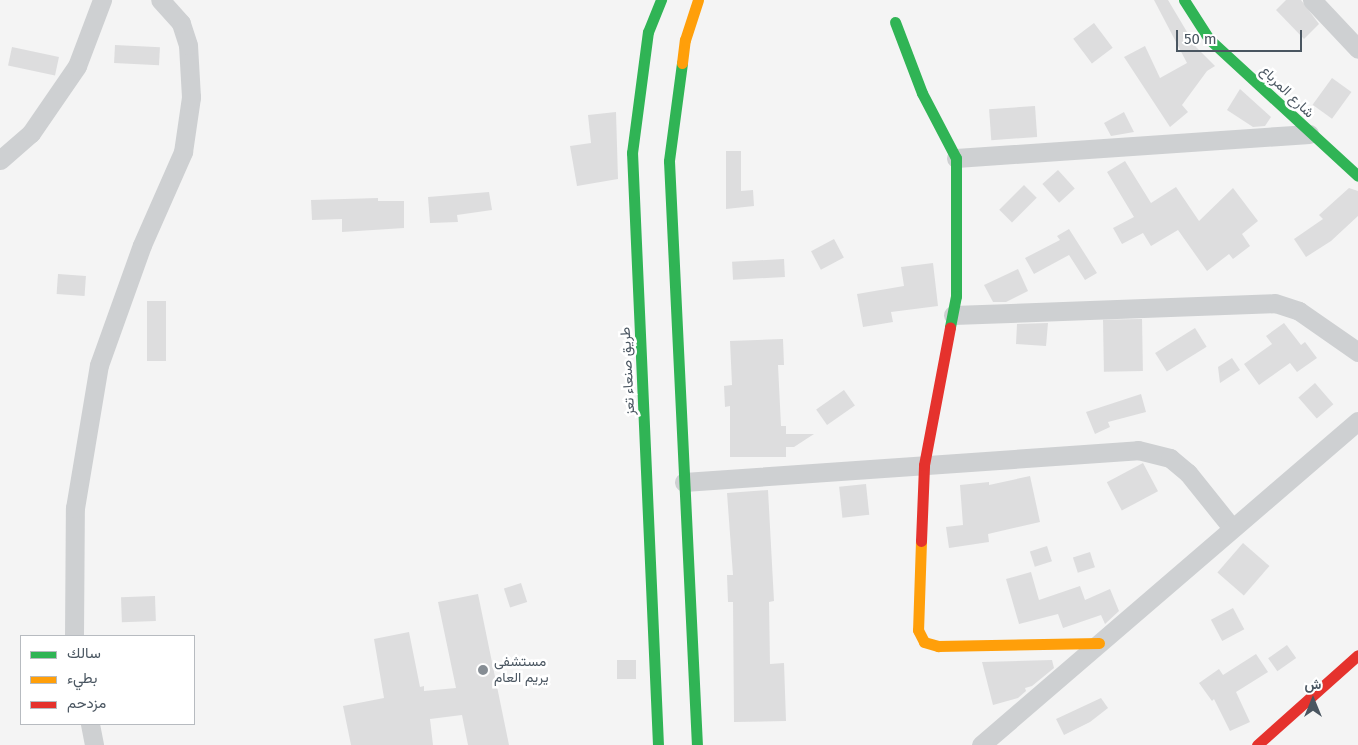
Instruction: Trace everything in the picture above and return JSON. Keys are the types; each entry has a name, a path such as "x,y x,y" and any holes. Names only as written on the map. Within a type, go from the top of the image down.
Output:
{"main road":[{"name":"طريق صنعاء تعز","path":"658,745 632,153 648,32 662,0"},
{"path":"697,745 669,161 686,40 698,0"},
{"name":"شارع المرباع","path":"1184,0 1209,39 1309,134 1358,176"},
{"path":"895,22 922,93 956,158 956,296 924,465 918,630 924,642 938,646 1099,643"},
{"path":"1257,745 1358,655"}],"street":[{"path":"0,160 31,133 77,66 102,0"},
{"path":"74,635 75,508 99,365 142,245 183,152 191,97 188,45 181,23 160,0"},
{"path":"1312,0 1358,49"},
{"path":"956,158 1309,134"},
{"path":"953,315 1275,303 1299,311 1358,352"},
{"path":"981,745 1358,421"},
{"path":"684,482 1138,450 1170,458 1188,473 1232,528"},
{"path":"90,725 94,745"}],"building":[{"path":"1154,0 1168,0 1196,47 1215,66 1207,71 1182,105 1188,112 1170,127 1124,57 1145,46 1160,78 1187,63"},
{"path":"1286,0 1301,0 1319,24 1304,39 1276,10"},
{"path":"1094,23 1113,48 1092,63 1073,39"},
{"path":"115,45 160,47 159,65 114,63"},
{"path":"12,47 59,57 55,76 8,66"},
{"path":"1332,78 1351,92 1332,119 1313,105"},
{"path":"1240,89 1271,117 1265,126 1253,127 1227,110"},
{"path":"1035,106 1037,137 991,140 989,109"},
{"path":"616,112 618,179 577,186 570,146 591,143 588,115"},
{"path":"1124,112 1134,132 1111,136 1104,123"},
{"path":"726,151 741,151 741,191 753,190 754,206 726,209"},
{"path":"1125,161 1151,203 1176,187 1199,221 1233,188 1258,221 1242,234 1250,246 1233,259 1229,254 1207,271 1178,230 1151,246 1143,233 1122,244 1113,228 1134,217 1107,172"},
{"path":"1058,170 1075,189 1059,203 1042,184"},
{"path":"1024,185 1037,198 1012,222 999,210"},
{"path":"1349,188 1358,191 1358,216 1331,241 1306,257 1294,239 1323,219 1319,215"},
{"path":"489,192 492,210 457,215 458,222 430,223 428,197"},
{"path":"378,198 378,201 404,201 404,228 342,232 342,219 312,220 311,200"},
{"path":"1069,229 1097,273 1085,280 1069,255 1034,274 1025,258 1060,240 1057,236"},
{"path":"834,239 844,258 821,270 811,251"},
{"path":"784,259 785,277 733,280 732,262"},
{"path":"933,263 938,306 891,312 893,322 863,327 857,294 904,286 901,267"},
{"path":"1018,269 1028,291 1006,302 993,302 984,285"},
{"path":"58,274 86,276 85,296 57,294"},
{"path":"147,301 166,301 166,361 147,361"},
{"path":"1142,319 1143,371 1104,372 1103,320"},
{"path":"1048,323 1046,346 1016,344 1017,324"},
{"path":"1284,323 1301,345 1305,342 1317,358 1297,372 1290,363 1259,385 1244,364 1272,344 1266,336"},
{"path":"1195,328 1207,347 1167,372 1155,353"},
{"path":"783,339 784,365 778,365 781,426 786,426 786,434 814,434 794,447 786,447 786,457 730,457 730,406 725,407 724,386 732,385 730,341"},
{"path":"1232,358 1240,370 1220,383 1218,367"},
{"path":"1315,383 1333,404 1317,419 1298,397"},
{"path":"844,390 855,406 827,425 816,410"},
{"path":"1141,394 1146,412 1108,422 1110,427 1095,434 1086,412"},
{"path":"1143,463 1158,491 1122,511 1107,482"},
{"path":"1030,476 1040,522 988,534 989,542 949,548 946,527 963,525 960,485 989,482 989,485"},
{"path":"866,484 869,515 842,518 839,487"},
{"path":"768,490 774,601 769,602 770,664 784,663 786,721 734,722 733,602 728,602 727,575 733,575 727,493"},
{"path":"1243,543 1269,566 1244,595 1217,572"},
{"path":"1047,546 1052,561 1035,567 1030,552"},
{"path":"1090,552 1095,567 1078,573 1073,558"},
{"path":"1031,572 1039,600 1080,586 1085,600 1110,589 1119,611 1105,624 1101,615 1063,628 1058,614 1019,624 1006,579"},
{"path":"521,583 527,602 510,608 504,589"},
{"path":"478,594 509,745 468,745 462,715 430,719 433,745 351,745 343,706 384,698 374,639 409,632 420,687 424,686 424,691 456,688 438,602"},
{"path":"155,596 156,621 122,622 121,597"},
{"path":"1233,608 1244,629 1222,641 1211,620"},
{"path":"1287,645 1296,658 1277,671 1268,658"},
{"path":"1256,654 1268,672 1236,692 1250,722 1230,731 1214,699 1212,701 1199,683 1219,669 1223,675"},
{"path":"617,660 636,660 636,679 617,679"},
{"path":"1052,660 1054,668 1032,686 1025,688 1026,691 1018,698 993,705 982,662"},
{"path":"1101,698 1108,708 1090,722 1064,735 1056,719"}],"traffic: fast":[{"path":"658,745 632,153 648,32 661,0"},
{"path":"1184,0 1209,39 1358,176"},
{"path":"895,22 922,93 956,158 956,296 950,327"},
{"path":"682,63 669,161 697,745"}],"traffic: slow":[{"path":"682,63 685,40 698,0"},
{"path":"921,541 918,630 924,642 938,646 1099,643"}],"traffic: jam":[{"path":"921,541 924,465 950,327"},
{"path":"1257,745 1358,655"}],"place":[{"name":"مستشفى يريم العام","path":"483,670"}]}
